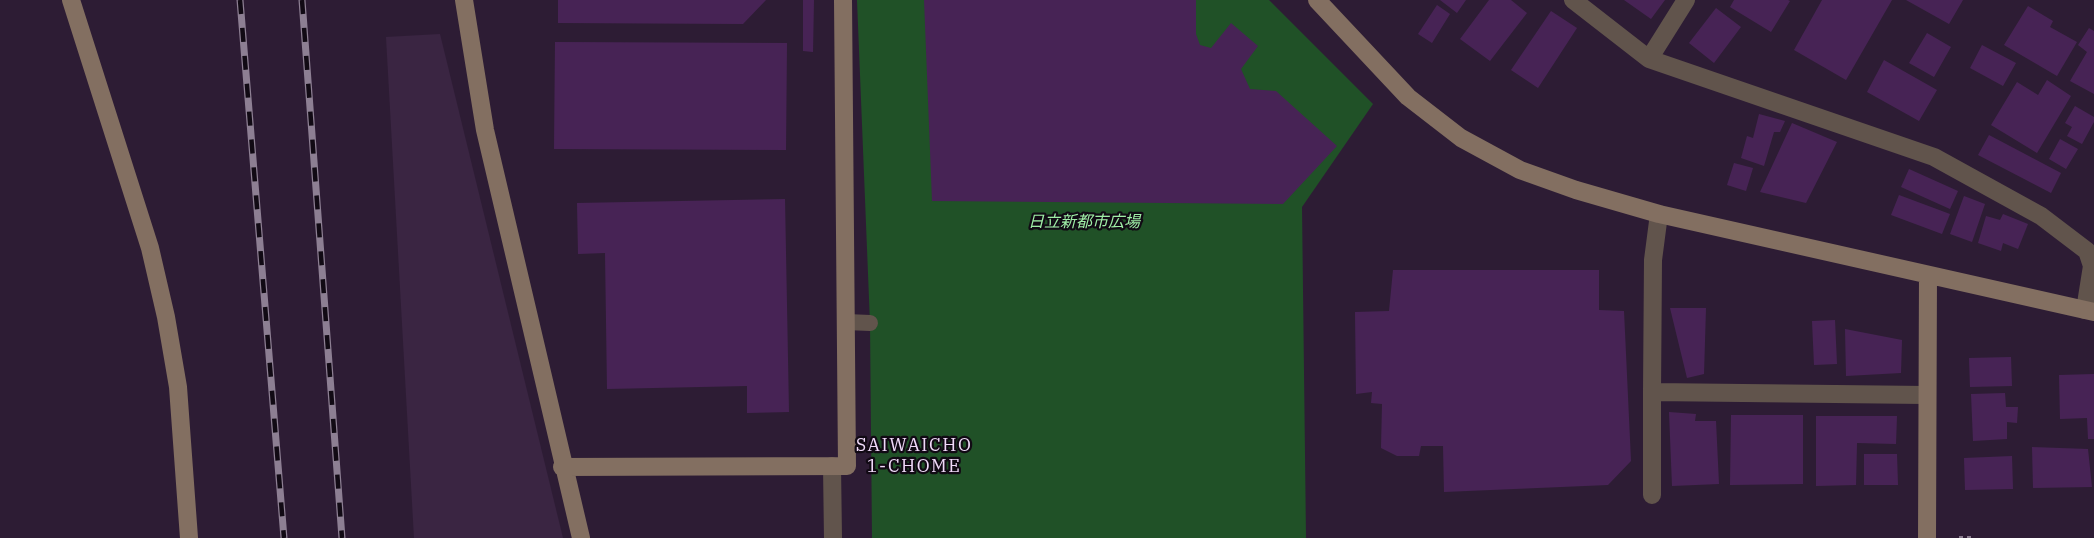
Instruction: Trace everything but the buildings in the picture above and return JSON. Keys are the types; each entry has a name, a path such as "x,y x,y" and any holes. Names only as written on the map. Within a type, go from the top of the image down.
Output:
{"street":[{"path":"71,0 150,248 166,317 178,387 189,538"},
{"path":"464,0 484,130 562,467 581,538"},
{"path":"562,467 847,466 843,0"},
{"path":"1317,0 1408,97 1461,138 1520,170 1576,190 1659,214 2089,311 2092,266 2087,251 2041,216 1934,157 1649,59 1573,0"},
{"path":"1649,59 1686,0"},
{"path":"1652,495 1653,260 1659,214"},
{"path":"1927,538 1928,275"},
{"path":"1652,392 1926,395"},
{"path":"832,466 833,538"}],"lane":[{"path":"846,322 870,323"}],"shaded area":[{"path":"440,34 563,538 414,538 386,37"}],"green space":[{"name":"日立新都市広場","path":"857,0 1269,0 1373,104 1302,207 1306,538 872,538 870,323"}],"railway":[{"path":"240,0 284,538"},
{"path":"302,0 342,538"}],"district":[{"name":"SAIWAICHO 1-CHOME","path":"914,456"}]}
